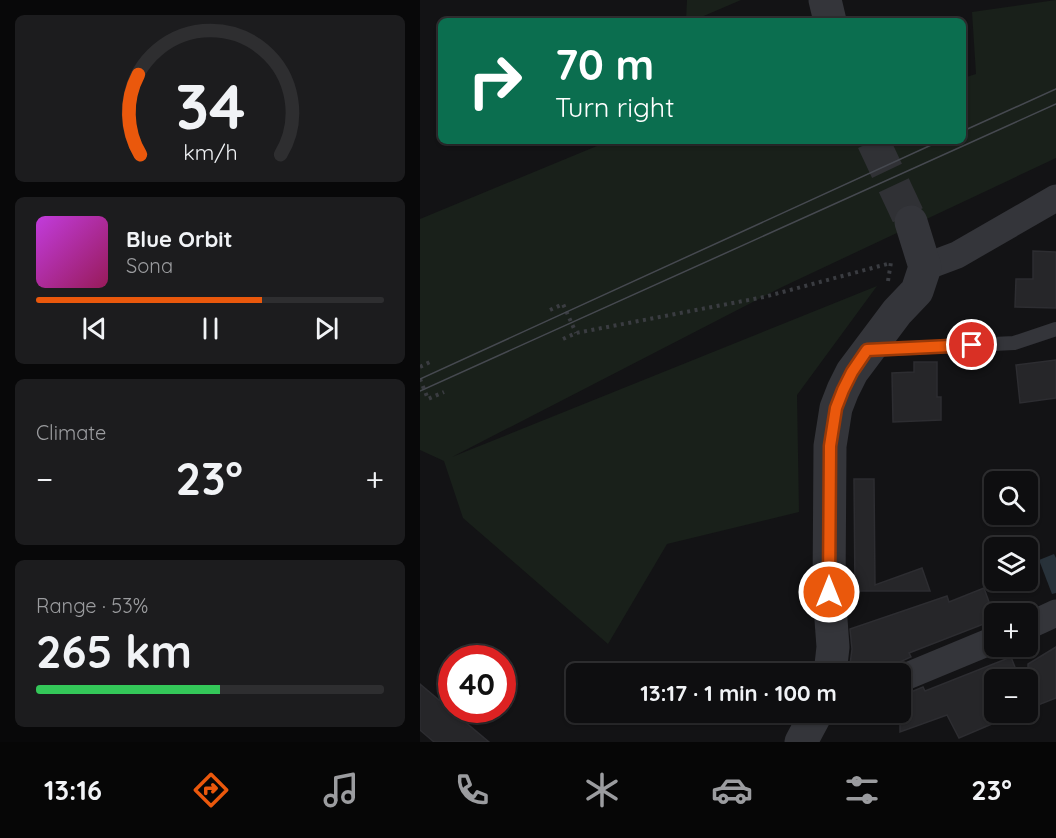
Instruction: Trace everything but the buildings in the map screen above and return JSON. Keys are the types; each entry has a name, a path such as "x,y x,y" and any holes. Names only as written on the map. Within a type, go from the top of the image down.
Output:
{"street":[{"path":"825,0 829,18"},
{"path":"925,267 957,255 1056,198"},
{"path":"831,663 830,446 836,408 852,372 867,350 917,291 925,267 911,222"},
{"path":"1038,622 1056,614"},
{"path":"911,675 984,644"},
{"path":"801,742 811,723"}],"lane":[{"path":"867,350 1014,343 1056,329"}],"path":[{"path":"562,339 576,333 764,297 891,263"},
{"path":"550,310 563,304 576,333"},
{"path":"420,367 430,362"},
{"path":"420,379 428,399 444,392"}],"shaded area":[{"path":"687,0 741,0 699,18 686,18"},
{"path":"1056,0 1056,158 780,288 452,457 877,286 797,395 799,512 667,544 608,644 463,518 444,461 420,450 420,219 602,144 966,144 966,77 976,74 972,12"},
{"path":"1054,554 1056,593 1052,594 1039,560"}],"tunnel":[{"path":"874,144 911,222"}],"tram line":[{"path":"966,130 1056,89"},
{"path":"420,391 1056,104"},
{"path":"420,379 933,144"}],"route":[{"path":"829,592 830,446 836,408 852,372 867,350 972,345"}]}
